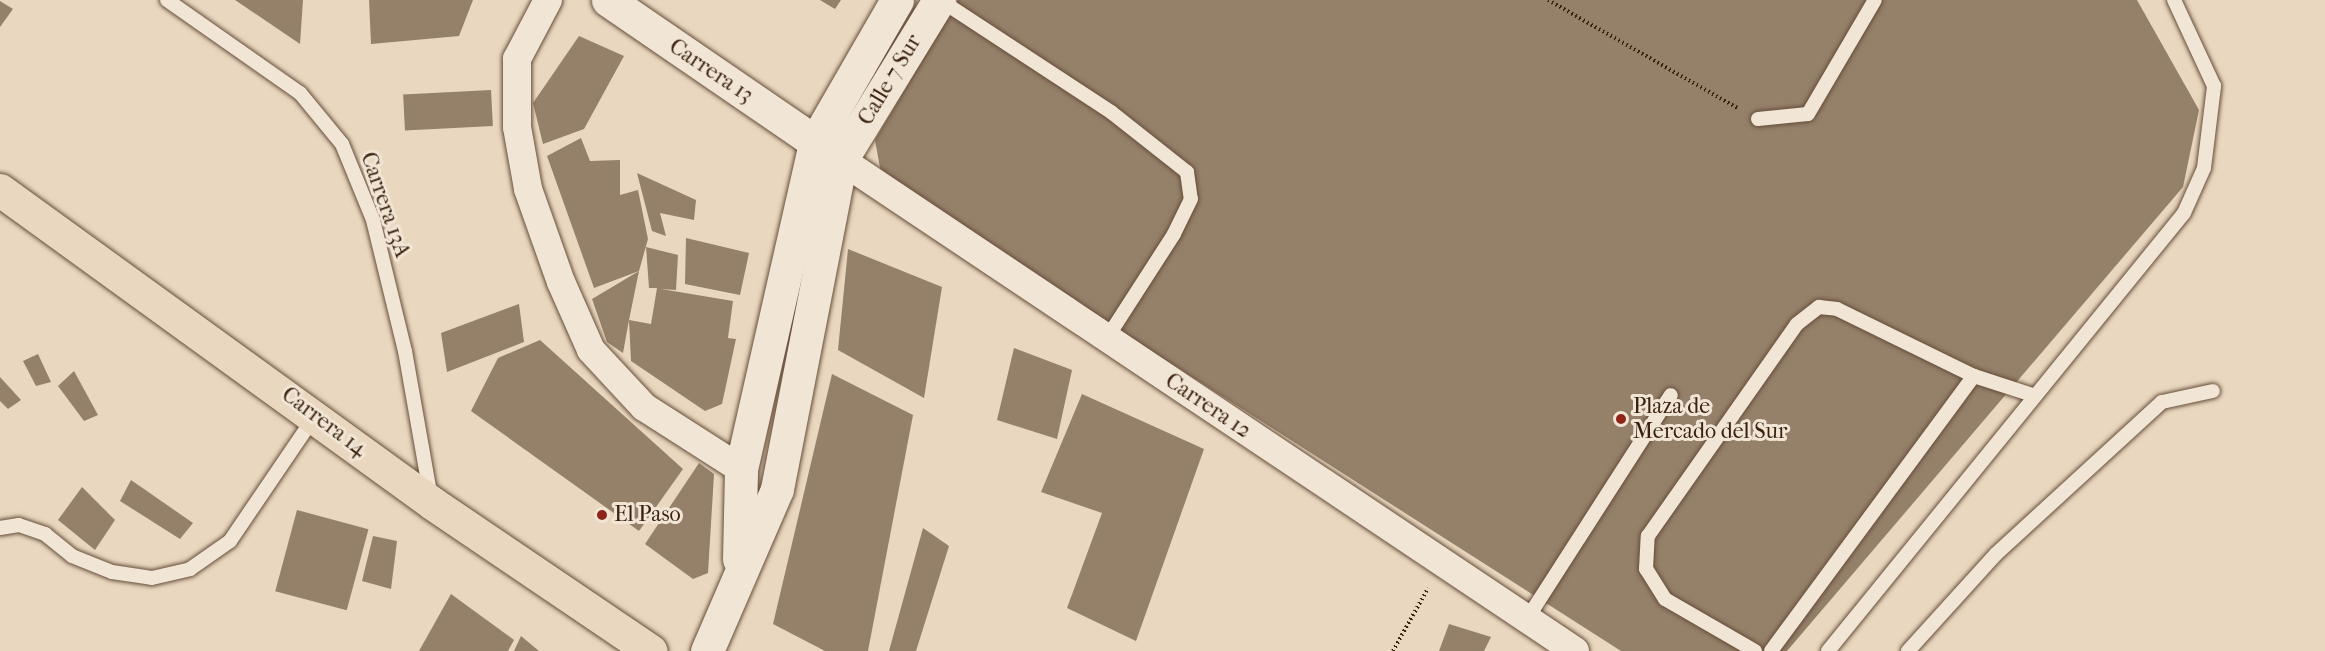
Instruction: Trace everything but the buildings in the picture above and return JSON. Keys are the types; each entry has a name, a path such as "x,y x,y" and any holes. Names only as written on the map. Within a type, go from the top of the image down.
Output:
{"main road":[{"name":"Carrera 13","path":"608,0 828,151"},
{"name":"Calle 7 Sur","path":"828,151 897,0"},
{"name":"Calle 7 Sur","path":"828,151 939,0"},
{"path":"739,575 741,469 828,151"},
{"path":"707,651 777,489 828,151"},
{"name":"Carrera 14","path":"0,190 316,415 432,503 651,651"}],"street":[{"path":"548,0 517,59 517,127 528,189 561,282 591,350 644,407 741,469"},
{"name":"Carrera 12","path":"828,151 1575,651"}],"lane":[{"name":"Carrera 13A","path":"167,0 300,93 342,144 373,220 407,360 432,503"},
{"path":"939,0 1112,112 1187,172 1191,199 1174,234 1107,338"},
{"path":"1758,119 1808,114 1875,0"},
{"path":"1828,651 2033,395 2184,213 2204,168 2214,86 2174,0"},
{"path":"1755,651 1665,599 1647,569 1648,536 1797,324 1819,307 1837,309 1974,376 2033,395"},
{"path":"1771,651 1974,376"},
{"path":"1908,651 1996,554 2163,402 2213,391"},
{"path":"1527,619 1671,395"},
{"path":"0,528 19,525 45,534 72,556 112,573 152,578 190,569 230,541 316,415"}],"path":[{"path":"1548,0 1758,119"},
{"path":"1393,651 1442,563"}],"place":[{"name":"Plaza de Mercado del Sur","path":"1621,419"},
{"name":"El Paso","path":"602,515"}]}
